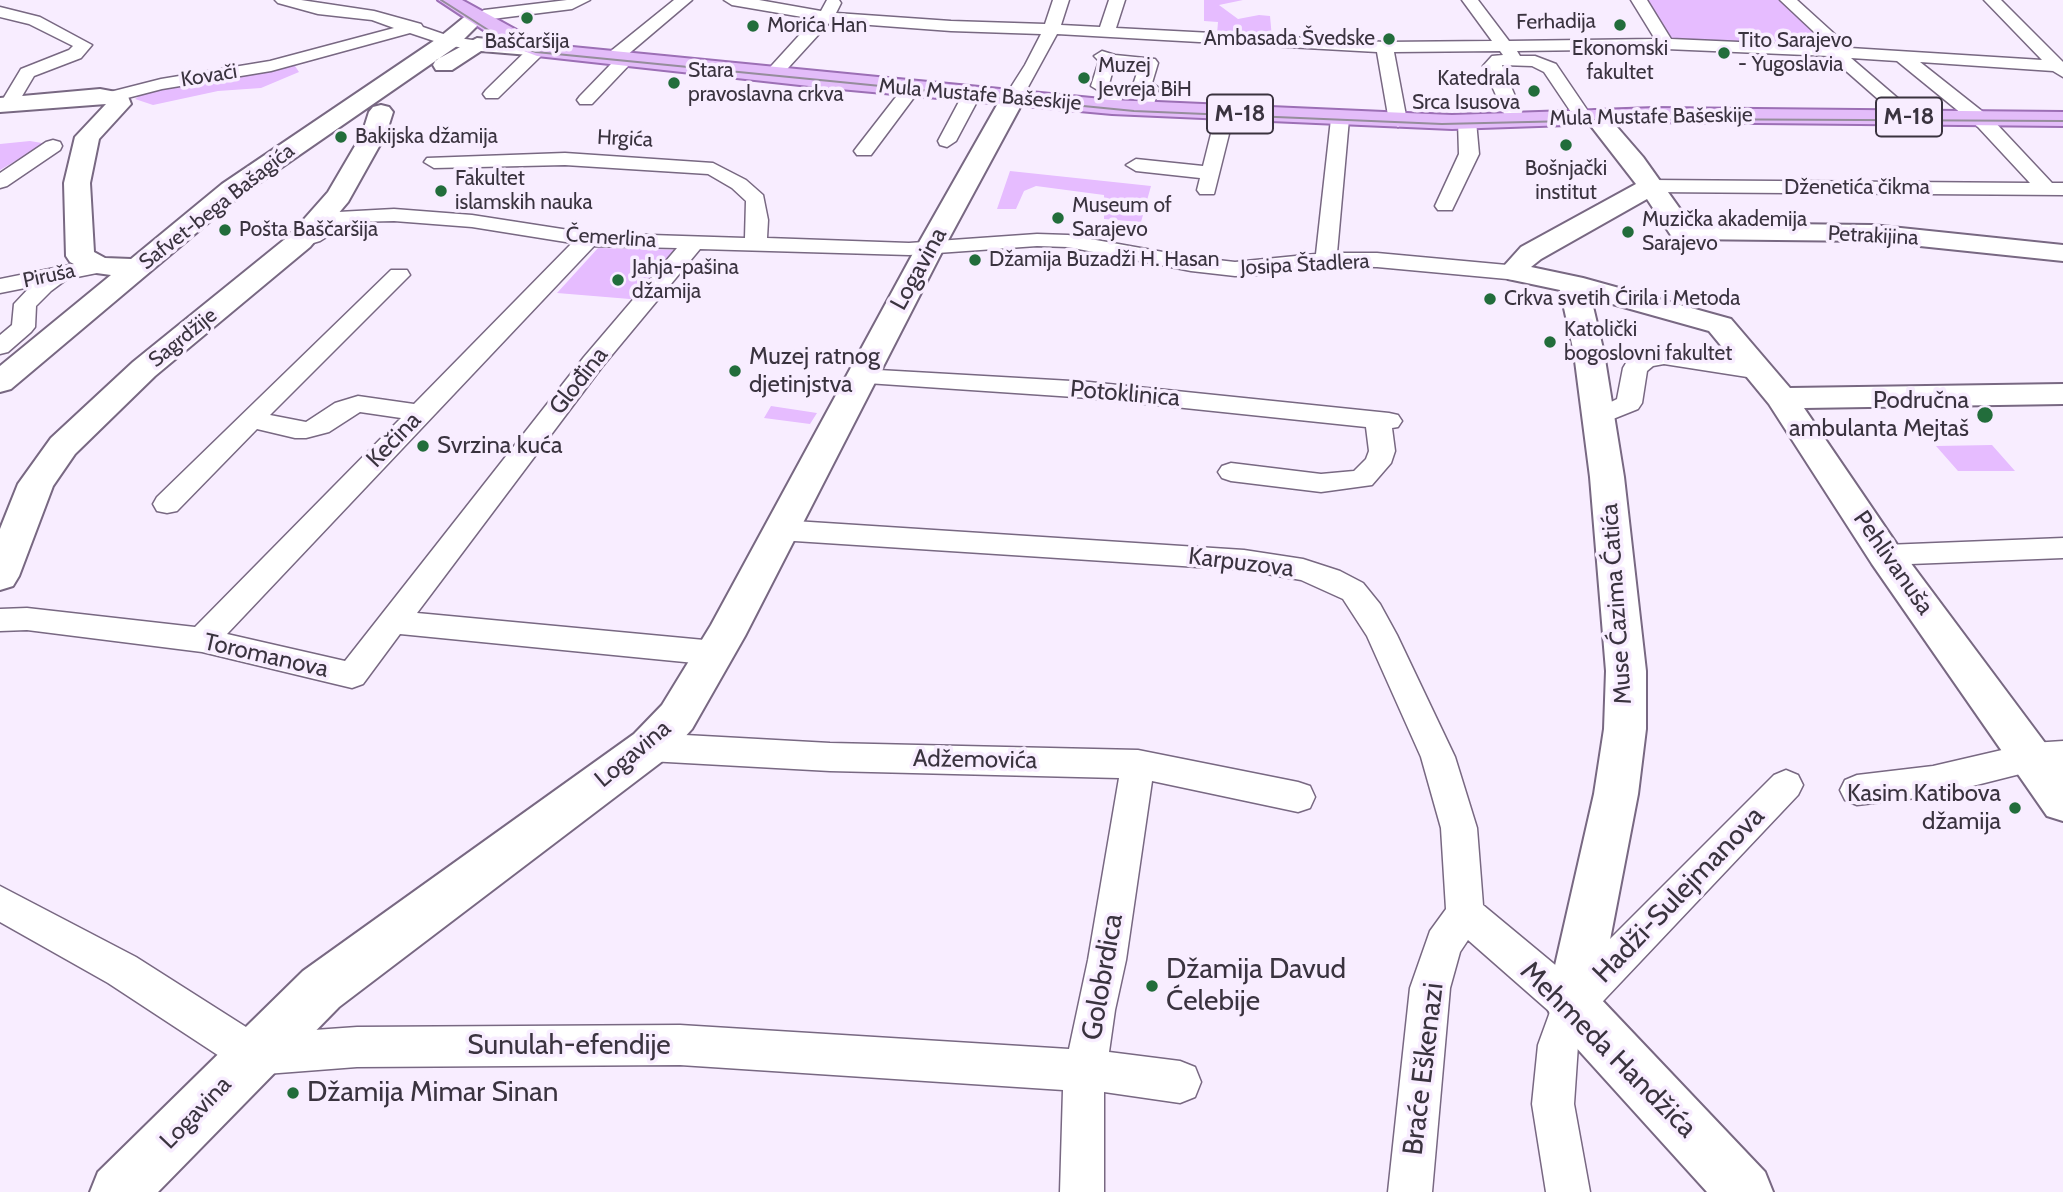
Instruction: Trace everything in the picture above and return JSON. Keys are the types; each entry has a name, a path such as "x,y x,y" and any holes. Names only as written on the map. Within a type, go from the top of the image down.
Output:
{"main road":[{"name":"M-18","path":"448,0 479,16 533,37"},
{"name":"Mula Mustafe Bašeskije","path":"533,37 618,59 1112,107 1225,114 1398,121 1590,117 2063,119"}],"street":[{"path":"283,0 318,9 374,16 415,27 449,41 473,45 533,37"},
{"path":"732,0 796,17 808,36"},
{"path":"772,75 826,16 835,0"},
{"path":"1013,98 1034,65 1061,0"},
{"path":"1112,107 1115,93 1100,86 1108,32 1117,0"},
{"path":"1470,0 1516,60"},
{"path":"1639,0 1666,44"},
{"path":"1788,0 1909,117"},
{"path":"1992,0 2061,68"},
{"path":"586,100 618,59 679,1"},
{"path":"479,16 506,15 550,3 577,2"},
{"path":"492,94 533,37 577,2"},
{"path":"0,12 34,20 84,45 75,54 27,72 9,108"},
{"name":"Safvet-bega Bašagića","path":"0,382 231,190 449,41 479,16"},
{"name":"Ferhadija","path":"796,17 970,19 1050,29 1385,47 1666,44 1840,52 2061,68"},
{"name":"Kovači","path":"9,108 111,97 161,83 300,64 415,27"},
{"path":"321,128 371,117 381,112 473,45"},
{"path":"1385,47 1398,121"},
{"path":"1901,56 1980,118 2054,189"},
{"path":"1104,57 1149,63 1143,85 1150,88 1145,109"},
{"path":"1516,120 1492,66 1498,60 1535,61 1550,68 1651,186 1531,253 1517,267 1518,273 1573,284"},
{"path":"864,152 912,88"},
{"path":"947,141 972,94"},
{"path":"111,97 119,99 119,104 87,137 77,183 80,256 99,266 139,268"},
{"name":"Logavina","path":"118,1192 321,989 649,747 677,717 715,653 931,246 1013,98"},
{"name":"Sagrdžije","path":"0,576 36,484 63,446 144,369 300,242 343,190 374,134 381,112"},
{"path":"1136,165 1208,181 1225,114"},
{"path":"1326,259 1340,118"},
{"path":"1446,206 1469,154 1467,121"},
{"path":"0,182 53,146"},
{"name":"Hrgića","path":"435,162 565,159 713,169 739,184 756,199 758,220 755,246"},
{"name":"Dženetića čikma","path":"1651,186 2054,189"},
{"name":"Petrakijina","path":"1651,186 1682,230 1872,233 2063,253"},
{"name":"Čemerlina","path":"300,242 313,237 339,219 356,215 472,221 588,239 755,246 909,249 931,246"},
{"name":"Kečina","path":"202,640 588,239"},
{"name":"Josipa Štadlera","path":"931,246 1068,240 1191,264 1235,269 1274,267 1326,259 1377,260 1518,273"},
{"name":"Glođina","path":"392,622 593,362 694,243"},
{"name":"Piruša","path":"0,286 99,266"},
{"path":"0,347 23,327 25,304 60,274"},
{"path":"167,504 399,275"},
{"name":"Pehlivanuša","path":"1573,284 1720,325 1770,385 1885,555 2048,756 2063,802"},
{"name":"Muse Ćazima Ćatića","path":"1572,1005 1615,794 1625,729 1626,671 1598,410 1589,353 1573,284"},
{"path":"1598,410 1613,411 1629,402 1635,368 1646,360 1664,357 1688,360 1770,385 2063,394"},
{"name":"Potoklinica","path":"861,377 1089,390 1384,420 1382,451 1378,463 1362,479 1321,483 1231,472"},
{"path":"252,419 295,430 306,430 320,426 344,409 358,404 421,413"},
{"name":"Karpuzova","path":"779,530 1244,560 1303,570 1330,579 1353,591 1382,635 1438,757 1460,828 1465,913"},
{"path":"1885,555 2063,548"},
{"name":"Toromanova","path":"0,620 27,619 202,640 352,675 392,622"},
{"path":"392,622 715,653"},
{"name":"Adžemovića","path":"649,747 830,757 1138,764 1298,797"},
{"path":"1857,790 1933,781 2048,756"},
{"name":"Golobrdica","path":"1082,1192 1082,1100 1138,764"},
{"name":"Hadži-Sulejmanova","path":"1572,1005 1786,785"},
{"path":"0,903 122,970 253,1055"},
{"name":"Mehmeda Handžića","path":"1465,913 1572,1005 1745,1192"},
{"name":"Braće Eškenazi","path":"1410,1192 1430,988 1443,944 1465,913"},
{"path":"1568,1192 1553,1104 1558,1045 1572,1005"},
{"name":"Sunulah-efendije","path":"253,1055 357,1047 680,1045 1060,1070 1087,1069 1180,1082"}],"shaded area":[{"path":"1204,0 1243,0 1219,5 1238,19 1270,16 1272,38 1217,34 1218,22 1204,21"},
{"path":"1644,0 1779,0 1827,46 1670,39"},
{"path":"293,63 299,72 261,88 218,91 153,105 135,99 148,89"},
{"path":"30,141 42,143 0,170 0,144"},
{"path":"1010,171 1151,186 1141,222 1104,219 1104,195 1036,186 1024,191 1016,209 997,209"},
{"path":"598,248 685,250 642,300 557,293"},
{"path":"771,406 817,413 810,424 764,418"},
{"path":"1992,445 2015,471 1958,471 1936,446"}],"tram line":[{"path":"441,0 507,42 536,52 1134,111 1442,124 1657,119 2063,121"}],"place":[{"name":"Baščaršija","path":"527,18"},
{"name":"Ekonomski fakultet","path":"1620,25"},
{"name":"Morića Han","path":"753,26"},
{"name":"Ambasada Švedske","path":"1389,39"},
{"name":"Tito Sarajevo - Yugoslavia","path":"1724,53"},
{"name":"Muzej Jevreja BiH","path":"1084,78"},
{"name":"Stara pravoslavna crkva","path":"674,83"},
{"name":"Katedrala Srca Isusova","path":"1534,91"},
{"name":"Bakijska džamija","path":"341,137"},
{"name":"Bošnjački institut","path":"1566,145"},
{"name":"Fakultet islamskih nauka","path":"441,191"},
{"name":"Museum of Sarajevo","path":"1058,218"},
{"name":"Pošta Baščaršija","path":"225,230"},
{"name":"Muzička akademija Sarajevo","path":"1628,232"},
{"name":"Džamija Buzadži H. Hasan","path":"975,260"},
{"name":"Jahja-pašina džamija","path":"618,280"},
{"name":"Crkva svetih Ćirila i Metoda","path":"1490,299"},
{"name":"Katolički bogoslovni fakultet","path":"1550,342"},
{"name":"Muzej ratnog djetinjstva","path":"735,371"},
{"name":"Područna ambulanta Mejtaš","path":"1985,415"},
{"name":"Svrzina kuća","path":"423,446"},
{"name":"Kasim Katibova džamija","path":"2015,808"},
{"name":"Džamija Davud Ćelebije","path":"1152,986"},
{"name":"Džamija Mimar Sinan","path":"293,1093"}]}
